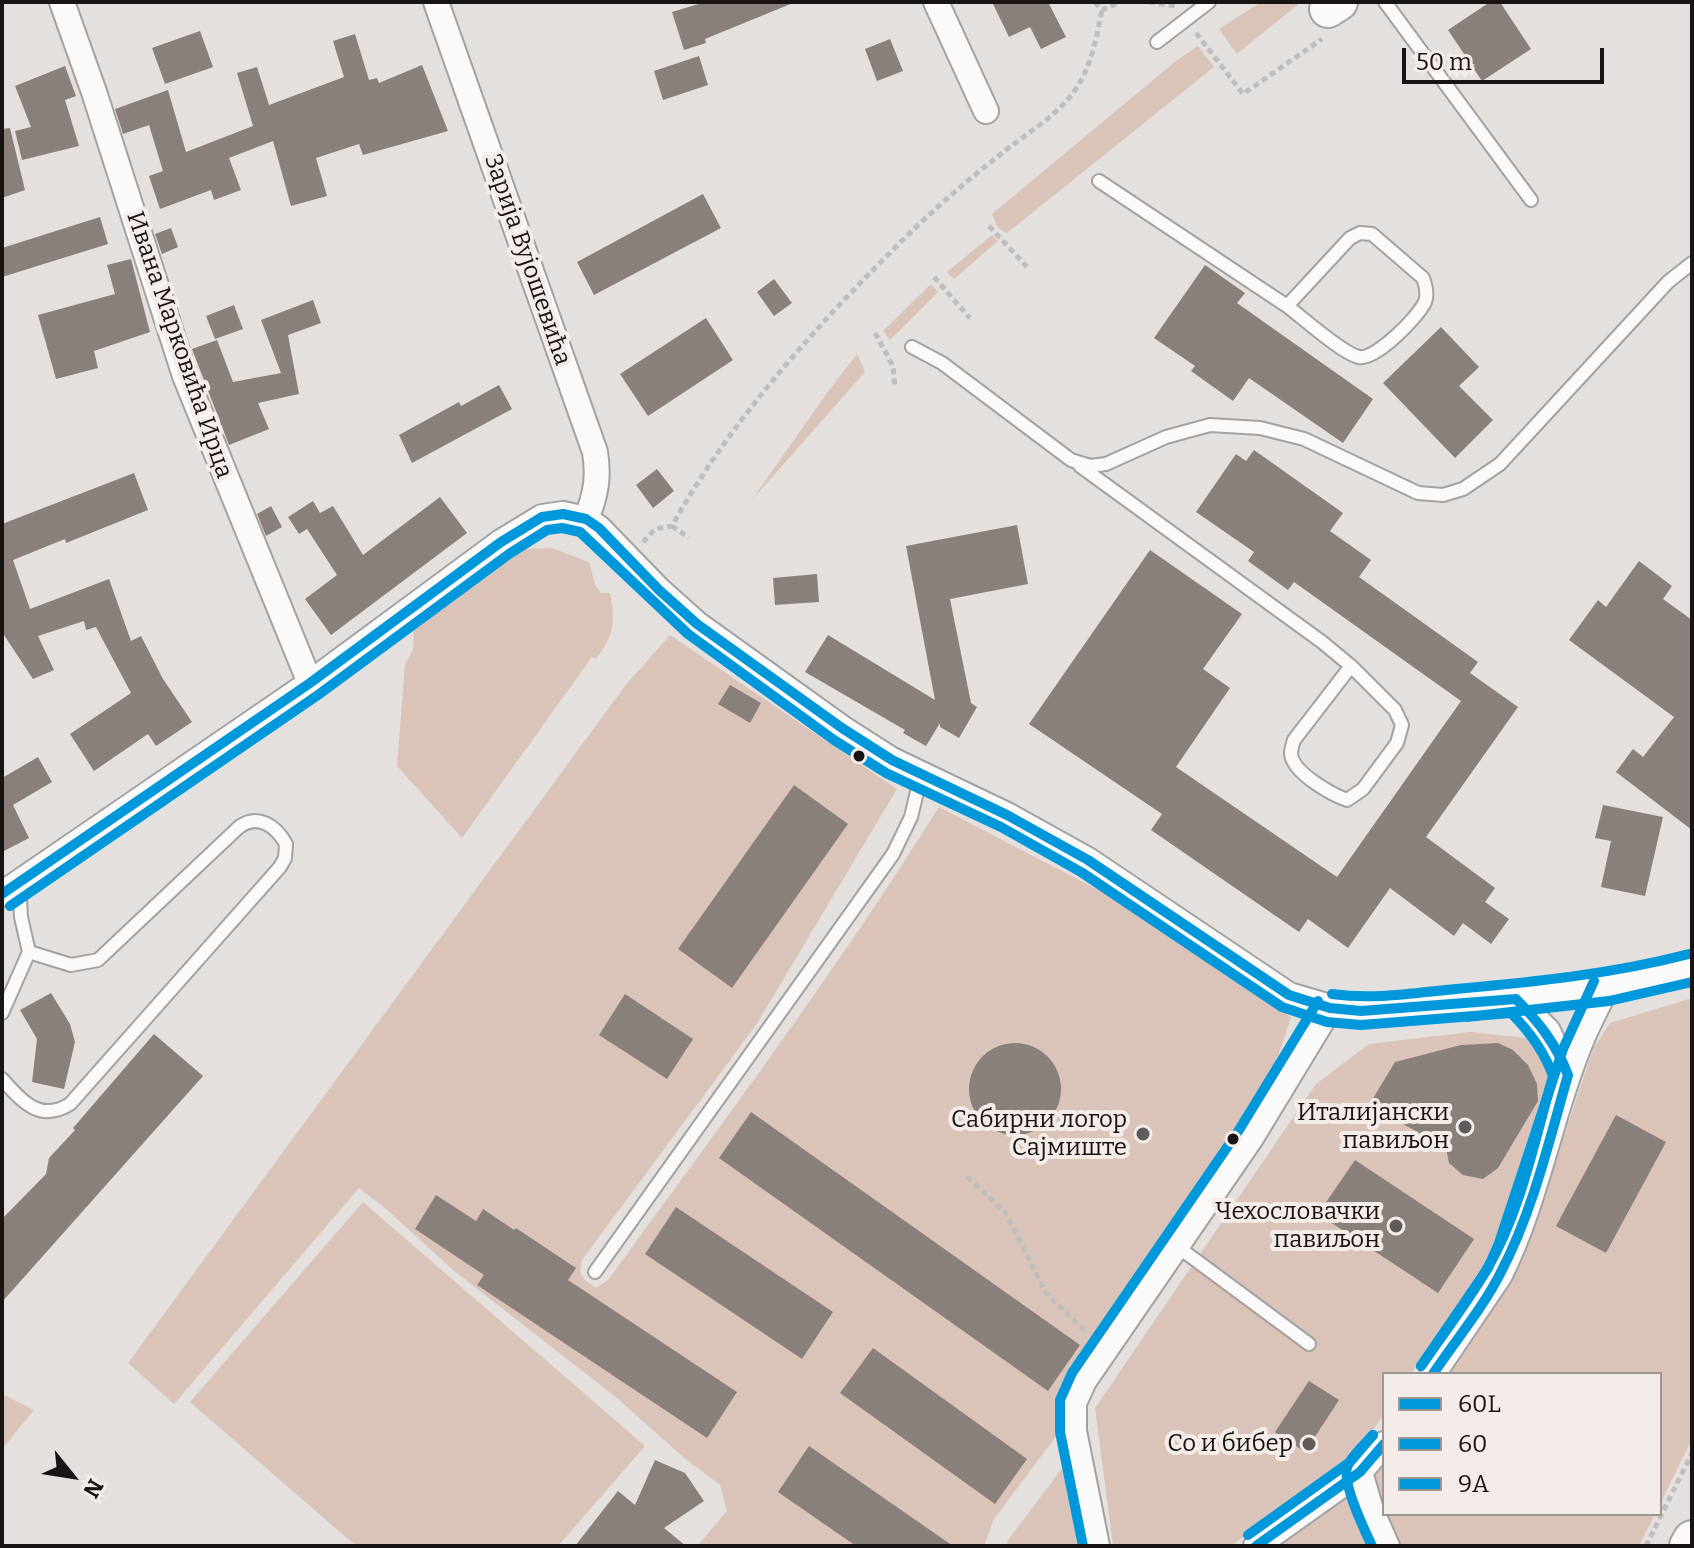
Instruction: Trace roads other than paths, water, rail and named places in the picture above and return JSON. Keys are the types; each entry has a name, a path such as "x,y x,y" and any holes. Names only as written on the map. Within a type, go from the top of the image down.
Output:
{"main road":[{"path":"1688,1546 1692,1539"}],"street":[{"name":"Ивана Марковића Ирца","path":"62,2 185,376 310,683"},
{"name":"Зарија Вујошевића","path":"436,2 595,452 598,471 596,495 586,519"},
{"path":"936,2 986,111"},
{"path":"9,883 310,683 501,542 542,517 563,514 586,519 610,537 677,606 725,646 842,728 892,760 1007,815 1088,860 1279,989 1330,1008 1361,1011 1516,999 1607,987 1692,968"},
{"path":"1434,1372 1509,1258 1541,1168 1568,1075 1607,987"},
{"path":"1516,999 1548,1031 1568,1075"},
{"path":"1097,1546 1074,1431 1074,1403 1084,1381 1251,1138 1330,1008"},
{"path":"1256,1546 1360,1472 1382,1446"},
{"path":"1360,1472 1371,1510 1387,1546"}],"lane":[{"path":"1157,42 1209,2"},
{"path":"1385,2 1531,200"},
{"path":"1099,181 1287,306 1351,354 1366,357 1381,350 1424,305 1426,287 1416,271 1372,234 1360,233 1350,238 1287,306"},
{"path":"1071,460 1090,466 1106,464 1166,437 1210,425 1260,428 1304,439 1418,493 1443,495 1471,484 1500,464 1668,282 1692,263"},
{"path":"912,347 942,363 1322,642 1351,666 1395,710 1402,725 1397,743 1363,789 1347,800 1329,793 1295,765 1291,752 1294,740 1351,666"},
{"path":"595,1272 893,854 911,817 921,775"},
{"path":"2,1079 39,1111 54,1112 70,1104 280,867 285,858 286,844 267,824 258,820 246,822 98,960 71,965 29,952"},
{"path":"2,1013 29,952 20,898 9,883"},
{"path":"1178,1247 1309,1344"}],"place":[{"name":"Италијански павиљон","path":"1465,1127"},
{"name":"Сабирни логор Сајмиште","path":"1143,1134"},
{"name":"Чехословачки павиљон","path":"1396,1226"},
{"name":"Со и бибер","path":"1309,1444"}]}
